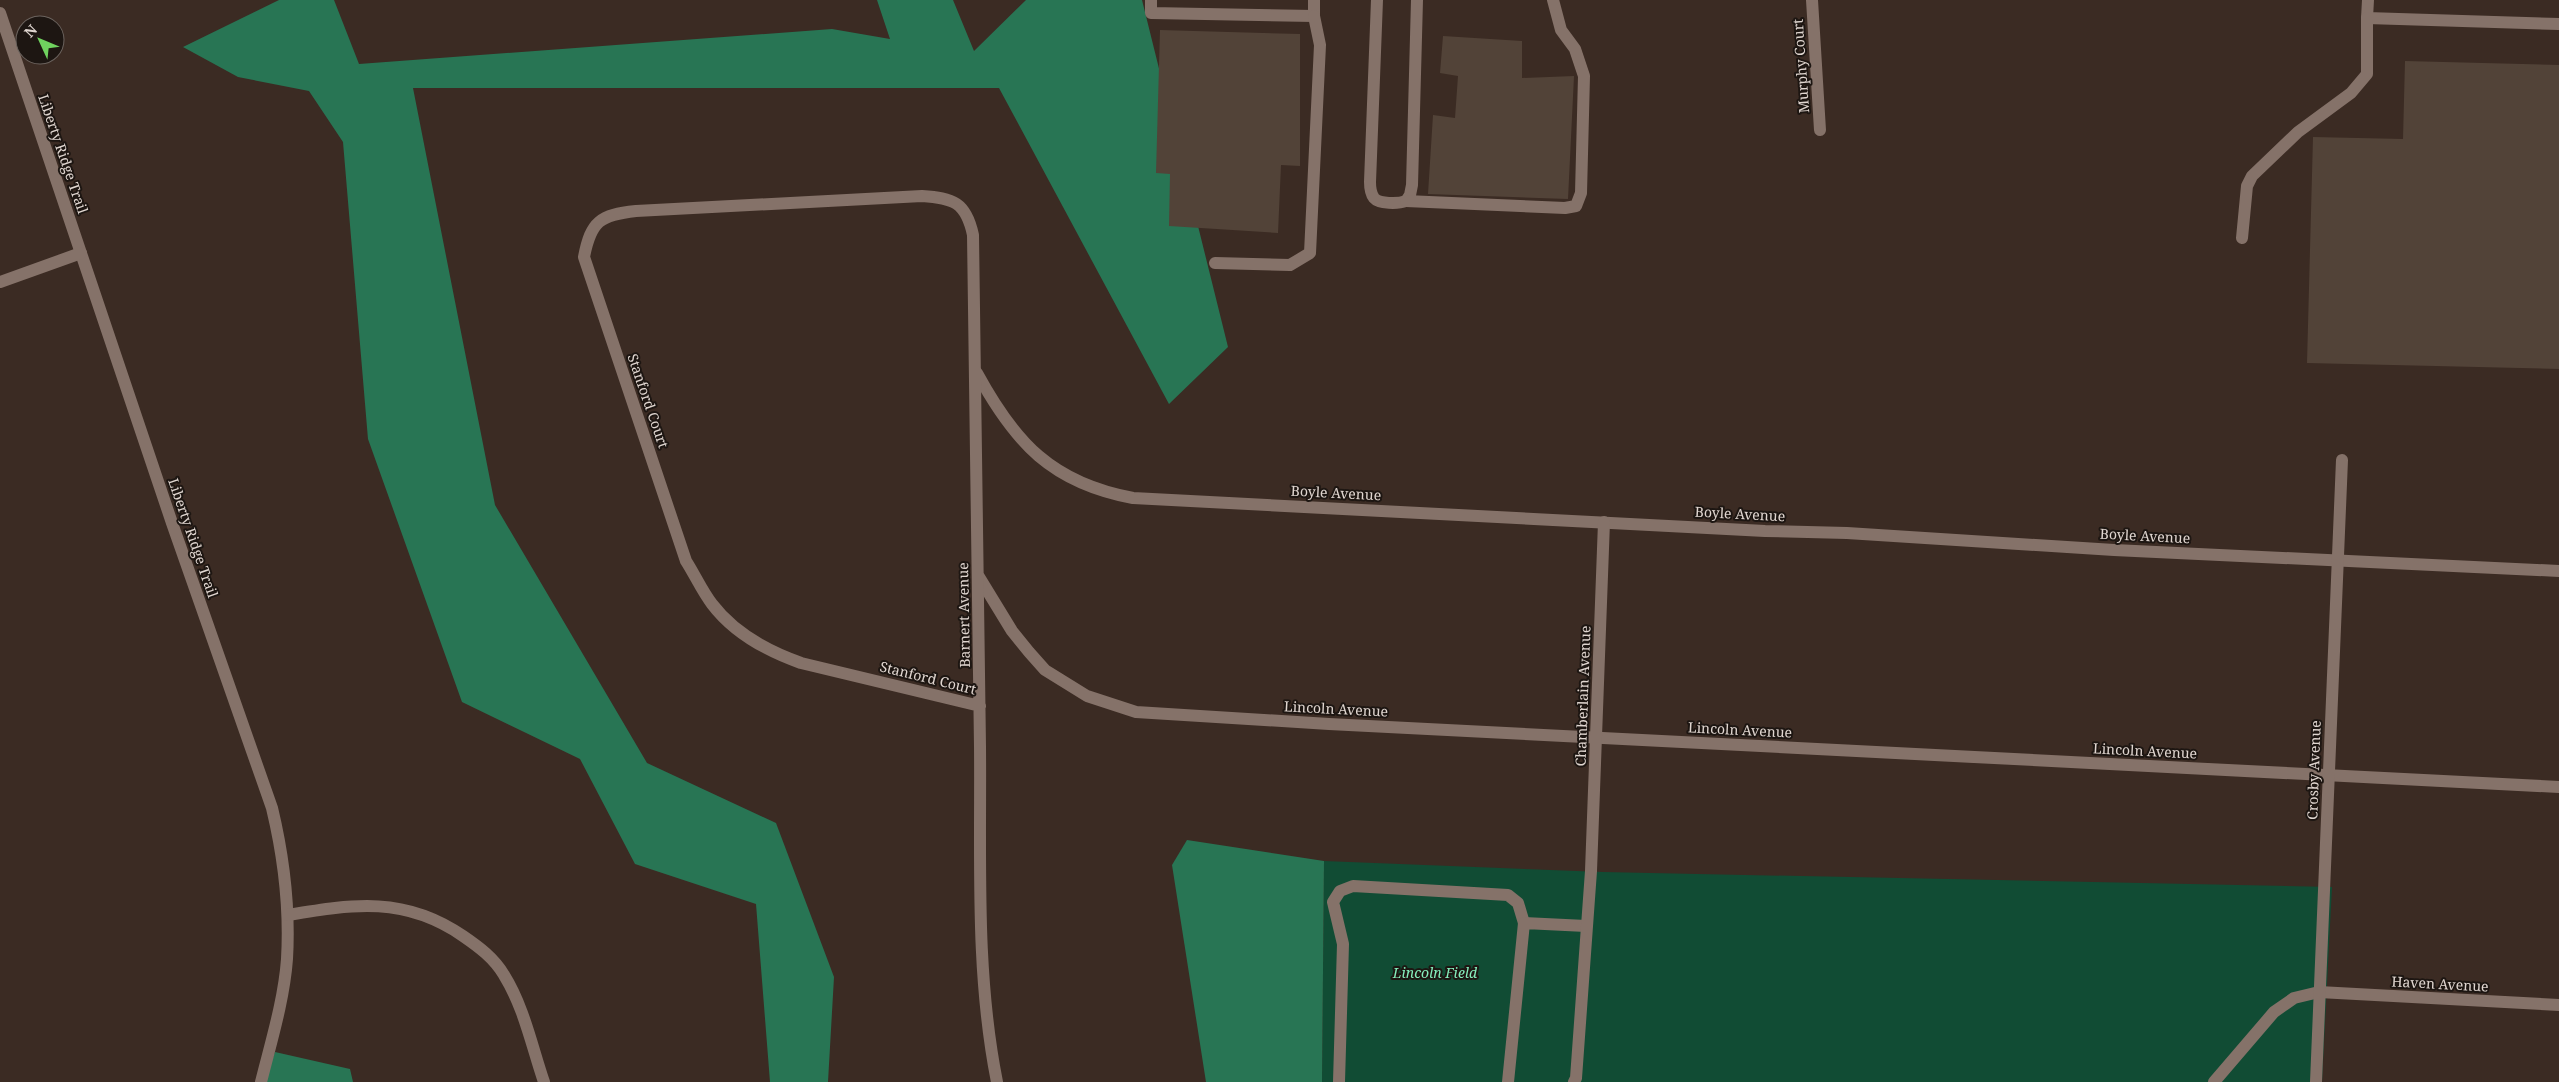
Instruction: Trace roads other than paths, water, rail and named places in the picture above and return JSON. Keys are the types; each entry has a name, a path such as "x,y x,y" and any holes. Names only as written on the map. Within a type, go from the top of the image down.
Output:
{"street":[{"path":"1151,0 1151,13 1314,16"},
{"path":"1215,263 1290,265 1310,253 1320,45 1314,16 1314,0"},
{"path":"1376,0 1370,182 1372,196 1376,200 1400,203 1565,208 1576,206 1580,193 1584,76 1575,49 1561,30 1553,0"},
{"path":"1406,202 1412,185 1417,0"},
{"name":"Murphy Court","path":"1812,0 1820,130"},
{"path":"2242,238 2247,186 2252,176 2298,132 2351,93 2367,74 2368,0"},
{"name":"Liberty Ridge Trail","path":"0,13 272,808 282,851 288,915 287,961 283,987 261,1082"},
{"path":"2367,18 2559,24"},
{"name":"Barnert Avenue","path":"906,197 944,198 960,205 970,219 973,235 985,1014 997,1082"},
{"name":"Stanford Court","path":"906,197 620,213 608,216 595,224 587,238 584,256 686,561 711,603 740,632 778,655 980,706"},
{"path":"0,282 81,253"},
{"name":"Boyle Avenue","path":"976,370 993,402 1030,450 1066,477 1107,493 1133,498 1847,533 2114,550 2559,571"},
{"name":"Crosby Avenue","path":"2316,1082 2342,460"},
{"name":"Chamberlain Avenue","path":"1574,1082 1592,871 1604,522"},
{"name":"Lincoln Avenue","path":"978,576 1012,631 1045,670 1087,696 1136,712 2559,788"},
{"path":"1340,1082 1343,944 1333,902 1340,891 1353,886 1508,895 1518,904 1524,923 1508,1082"},
{"path":"288,915 347,905 382,906 430,916 454,929 492,959 504,975 513,991 544,1082"},
{"path":"1524,923 1586,926"},
{"name":"Haven Avenue","path":"2214,1082 2274,1012 2294,998 2319,992 2559,1005"}],"park label":[{"name":"Lincoln Field","path":"1435,973"}]}
